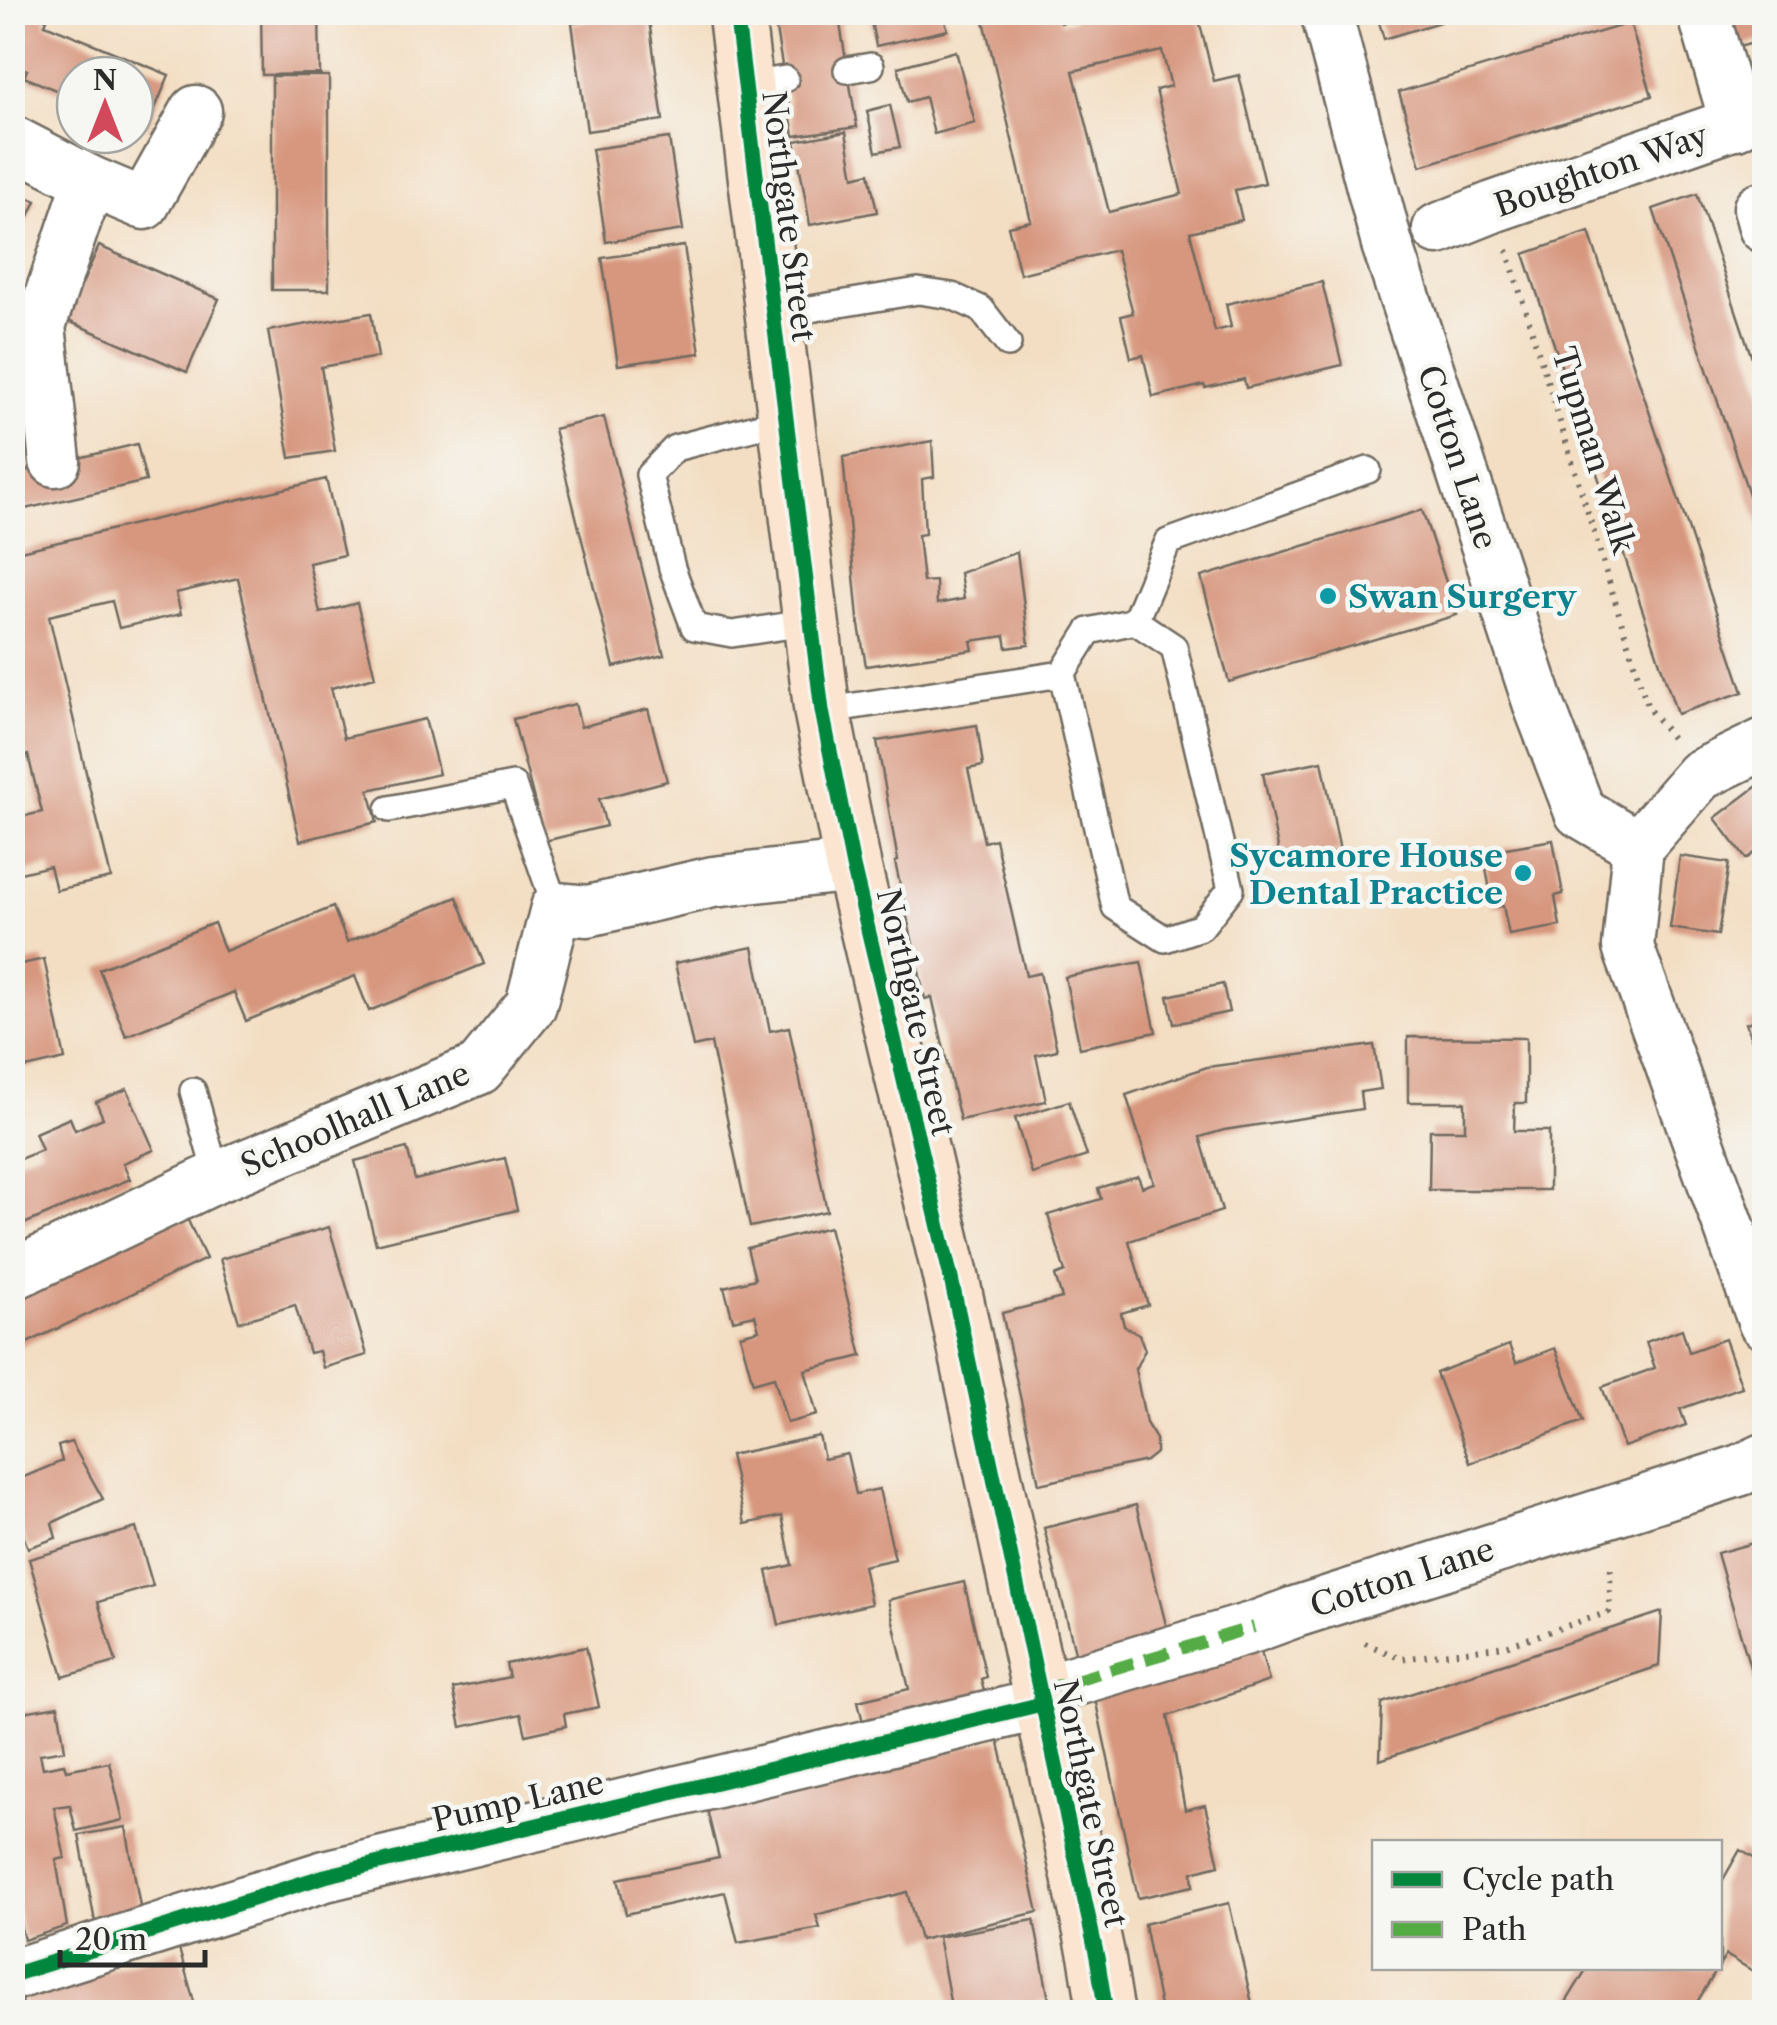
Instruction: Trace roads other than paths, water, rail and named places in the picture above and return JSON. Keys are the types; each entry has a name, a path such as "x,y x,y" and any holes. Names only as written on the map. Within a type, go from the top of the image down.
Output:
{"street":[{"name":"Northgate Street","path":"736,12 765,83 774,315 822,711 853,866 950,1274 1106,2012"},
{"name":"Cotton Lane","path":"1326,12 1387,244 1540,708 1580,812 1638,846"},
{"path":"1703,12 1750,118"},
{"path":"12,142 144,204 196,111"},
{"name":"Boughton Way","path":"1438,230 1493,207 1750,118"},
{"path":"54,460 40,326 88,181"},
{"path":"1764,744 1700,775 1638,846 1628,947 1764,1323"},
{"path":"556,908 588,910 714,882 853,866"},
{"name":"Schoolhall Lane","path":"12,1276 217,1177 479,1068 531,1005 556,908"},
{"name":"Cotton Lane","path":"1040,1698 1741,1470 1764,1459"},
{"name":"Pump Lane","path":"12,1975 325,1876 1040,1698"}],"lane":[{"path":"774,315 918,291 952,296 981,309 1008,344"},
{"path":"787,419 675,448 650,475 672,568 694,626 732,634 812,622"},
{"path":"1135,621 1168,542 1368,470"},
{"path":"1135,621 1174,648 1231,889 1201,928 1165,940 1115,906 1062,674 1088,632 1135,621"},
{"path":"822,711 1062,674"},
{"path":"389,809 513,784 556,908"},
{"path":"193,1091 217,1177"}],"place":[{"name":"Swan Surgery","path":"1328,596"},
{"name":"Sycamore House Dental Practice","path":"1523,873"}]}
